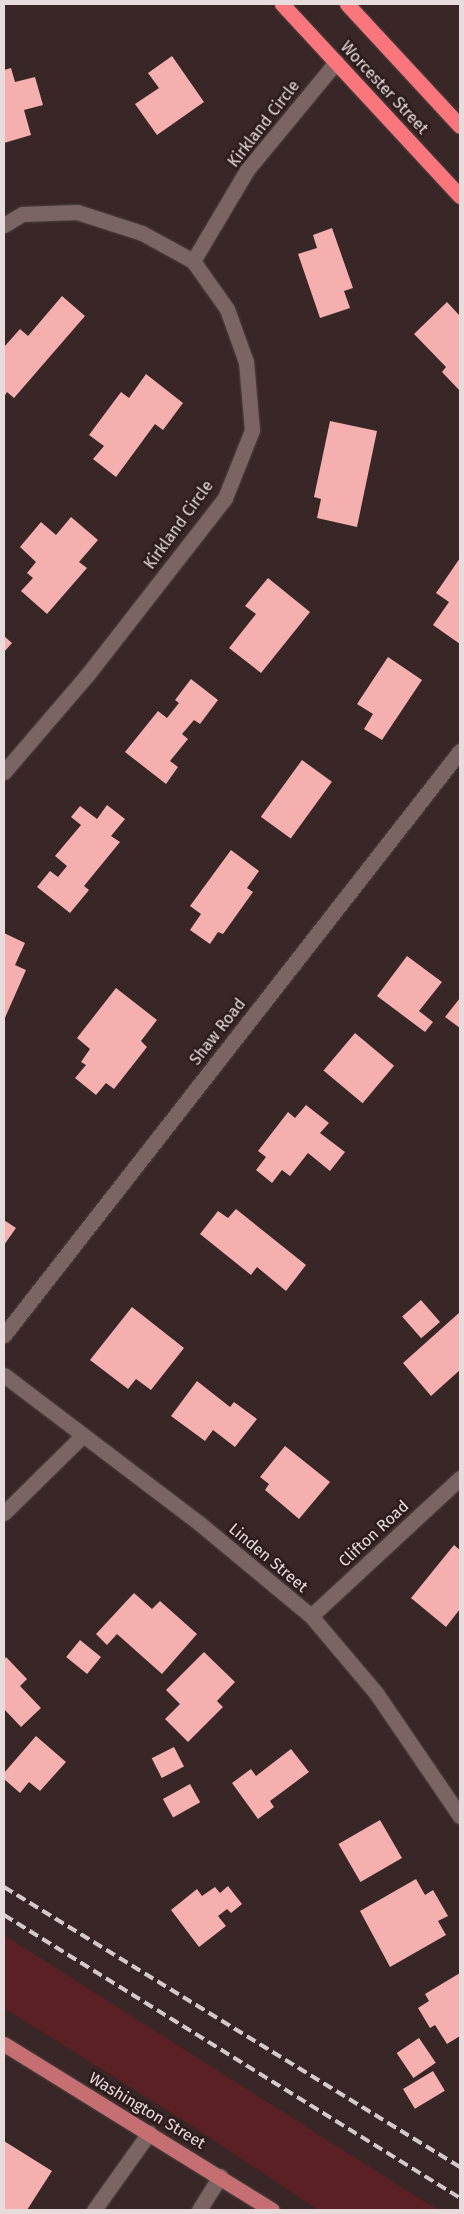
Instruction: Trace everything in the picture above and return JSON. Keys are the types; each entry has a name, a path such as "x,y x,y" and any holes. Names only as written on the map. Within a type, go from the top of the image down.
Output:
{"highway":[{"name":"Worcester Street","path":"282,4 460,196"},
{"name":"Worcester Street","path":"347,4 460,126"}],"main road":[{"name":"Washington Street","path":"4,2044 220,2176 272,2210"}],"street":[{"name":"Kirkland Circle","path":"193,261 247,170 336,62"},
{"name":"Kirkland Circle","path":"4,225 22,214 77,212 142,233 193,261 227,310 246,362 252,430 225,498 88,674 4,772"},
{"name":"Shaw Road","path":"4,1335 460,750"},
{"name":"Linden Street","path":"4,1375 199,1524 311,1616 376,1693 460,1816"},
{"path":"4,1513 83,1435"},
{"name":"Clifton Road","path":"311,1616 460,1478"},
{"path":"94,2210 149,2133"},
{"path":"198,2210 220,2176"}],"shaded area":[{"path":"4,1935 439,2210 318,2210 186,2122 4,2008"}],"building":[{"path":"172,56 204,102 157,135 135,104 159,88 148,73"},
{"path":"11,68 15,82 35,77 43,105 24,110 31,135 4,143 4,70"},
{"path":"332,228 353,288 344,291 350,308 320,318 298,254 317,248 313,235"},
{"path":"62,296 85,316 14,398 7,392 4,397 4,347 20,329 28,336"},
{"path":"447,302 460,316 460,391 442,372 446,367 414,334"},
{"path":"146,374 183,403 163,430 155,424 116,477 93,459 104,446 89,435 121,392 129,398"},
{"path":"330,421 377,431 357,527 317,518 321,499 314,497"},
{"path":"71,517 98,540 79,562 87,568 47,614 21,591 33,578 27,573 36,562 20,547 41,522 56,535"},
{"path":"460,558 460,644 433,625 449,602 436,593"},
{"path":"268,578 310,612 261,673 229,648 256,614 245,606"},
{"path":"4,636 12,643 4,652"},
{"path":"388,657 422,680 382,740 364,729 373,714 357,704"},
{"path":"191,679 218,700 200,724 194,720 182,734 188,739 170,761 178,767 166,784 125,752 158,711 167,718 179,703 175,700"},
{"path":"302,760 332,782 291,838 261,817"},
{"path":"107,805 125,819 111,836 120,842 84,886 89,890 70,913 37,887 50,871 58,877 67,866 55,856 81,825 71,817 80,806 97,819"},
{"path":"231,850 259,871 247,888 253,892 223,934 218,932 210,944 190,930 201,914 190,906"},
{"path":"4,933 25,943 15,965 26,970 4,1020"},
{"path":"407,956 442,982 419,1011 433,1022 425,1032 377,996"},
{"path":"116,988 157,1020 141,1041 147,1047 114,1089 106,1083 96,1095 75,1078 86,1065 81,1062 90,1049 77,1038"},
{"path":"460,998 460,1028 445,1017"},
{"path":"355,1033 394,1066 363,1103 324,1071"},
{"path":"306,1105 329,1123 320,1133 345,1152 330,1171 308,1153 290,1176 282,1170 272,1183 256,1170 266,1157 258,1151 288,1112 295,1118"},
{"path":"236,1209 306,1265 286,1291 257,1267 251,1275 200,1234 218,1211 228,1218"},
{"path":"4,1220 16,1228 4,1245"},
{"path":"421,1300 440,1322 421,1338 402,1316"},
{"path":"132,1307 184,1348 151,1390 136,1379 128,1389 90,1360"},
{"path":"460,1312 460,1370 431,1396 403,1363"},
{"path":"197,1381 230,1407 234,1402 257,1419 235,1447 213,1430 205,1441 171,1416"},
{"path":"285,1446 330,1482 299,1519 265,1490 269,1484 260,1477"},
{"path":"454,1545 460,1550 460,1609 446,1627 411,1598"},
{"path":"134,1593 152,1609 160,1601 197,1634 162,1674 117,1634 107,1645 96,1634"},
{"path":"80,1640 101,1657 87,1674 66,1657"},
{"path":"204,1652 235,1682 217,1701 223,1707 188,1742 165,1719 180,1704 166,1690"},
{"path":"6,1657 27,1679 20,1686 41,1708 21,1727 4,1709 4,1660"},
{"path":"36,1736 66,1762 40,1791 29,1782 20,1793 4,1779 4,1773"},
{"path":"174,1747 184,1767 162,1778 152,1758"},
{"path":"291,1749 309,1772 270,1801 274,1807 258,1819 232,1783 251,1769 256,1776"},
{"path":"190,1784 200,1802 173,1817 163,1799"},
{"path":"380,1820 402,1858 360,1882 338,1844"},
{"path":"416,1879 425,1895 433,1890 448,1916 438,1921 446,1935 390,1967 360,1911"},
{"path":"228,1886 242,1904 231,1913 227,1909 218,1916 226,1926 199,1947 171,1910 197,1889 202,1896 215,1887 220,1893"},
{"path":"460,1973 460,2036 447,2044 435,2025 430,2028 418,2008 429,2001 425,1994"},
{"path":"419,2038 436,2063 413,2078 397,2053"},
{"path":"433,2071 445,2091 415,2109 403,2089"},
{"path":"4,2141 52,2171 27,2210 4,2210"}],"railway":[{"path":"4,1887 460,2167"},
{"path":"4,1915 460,2198"}]}
